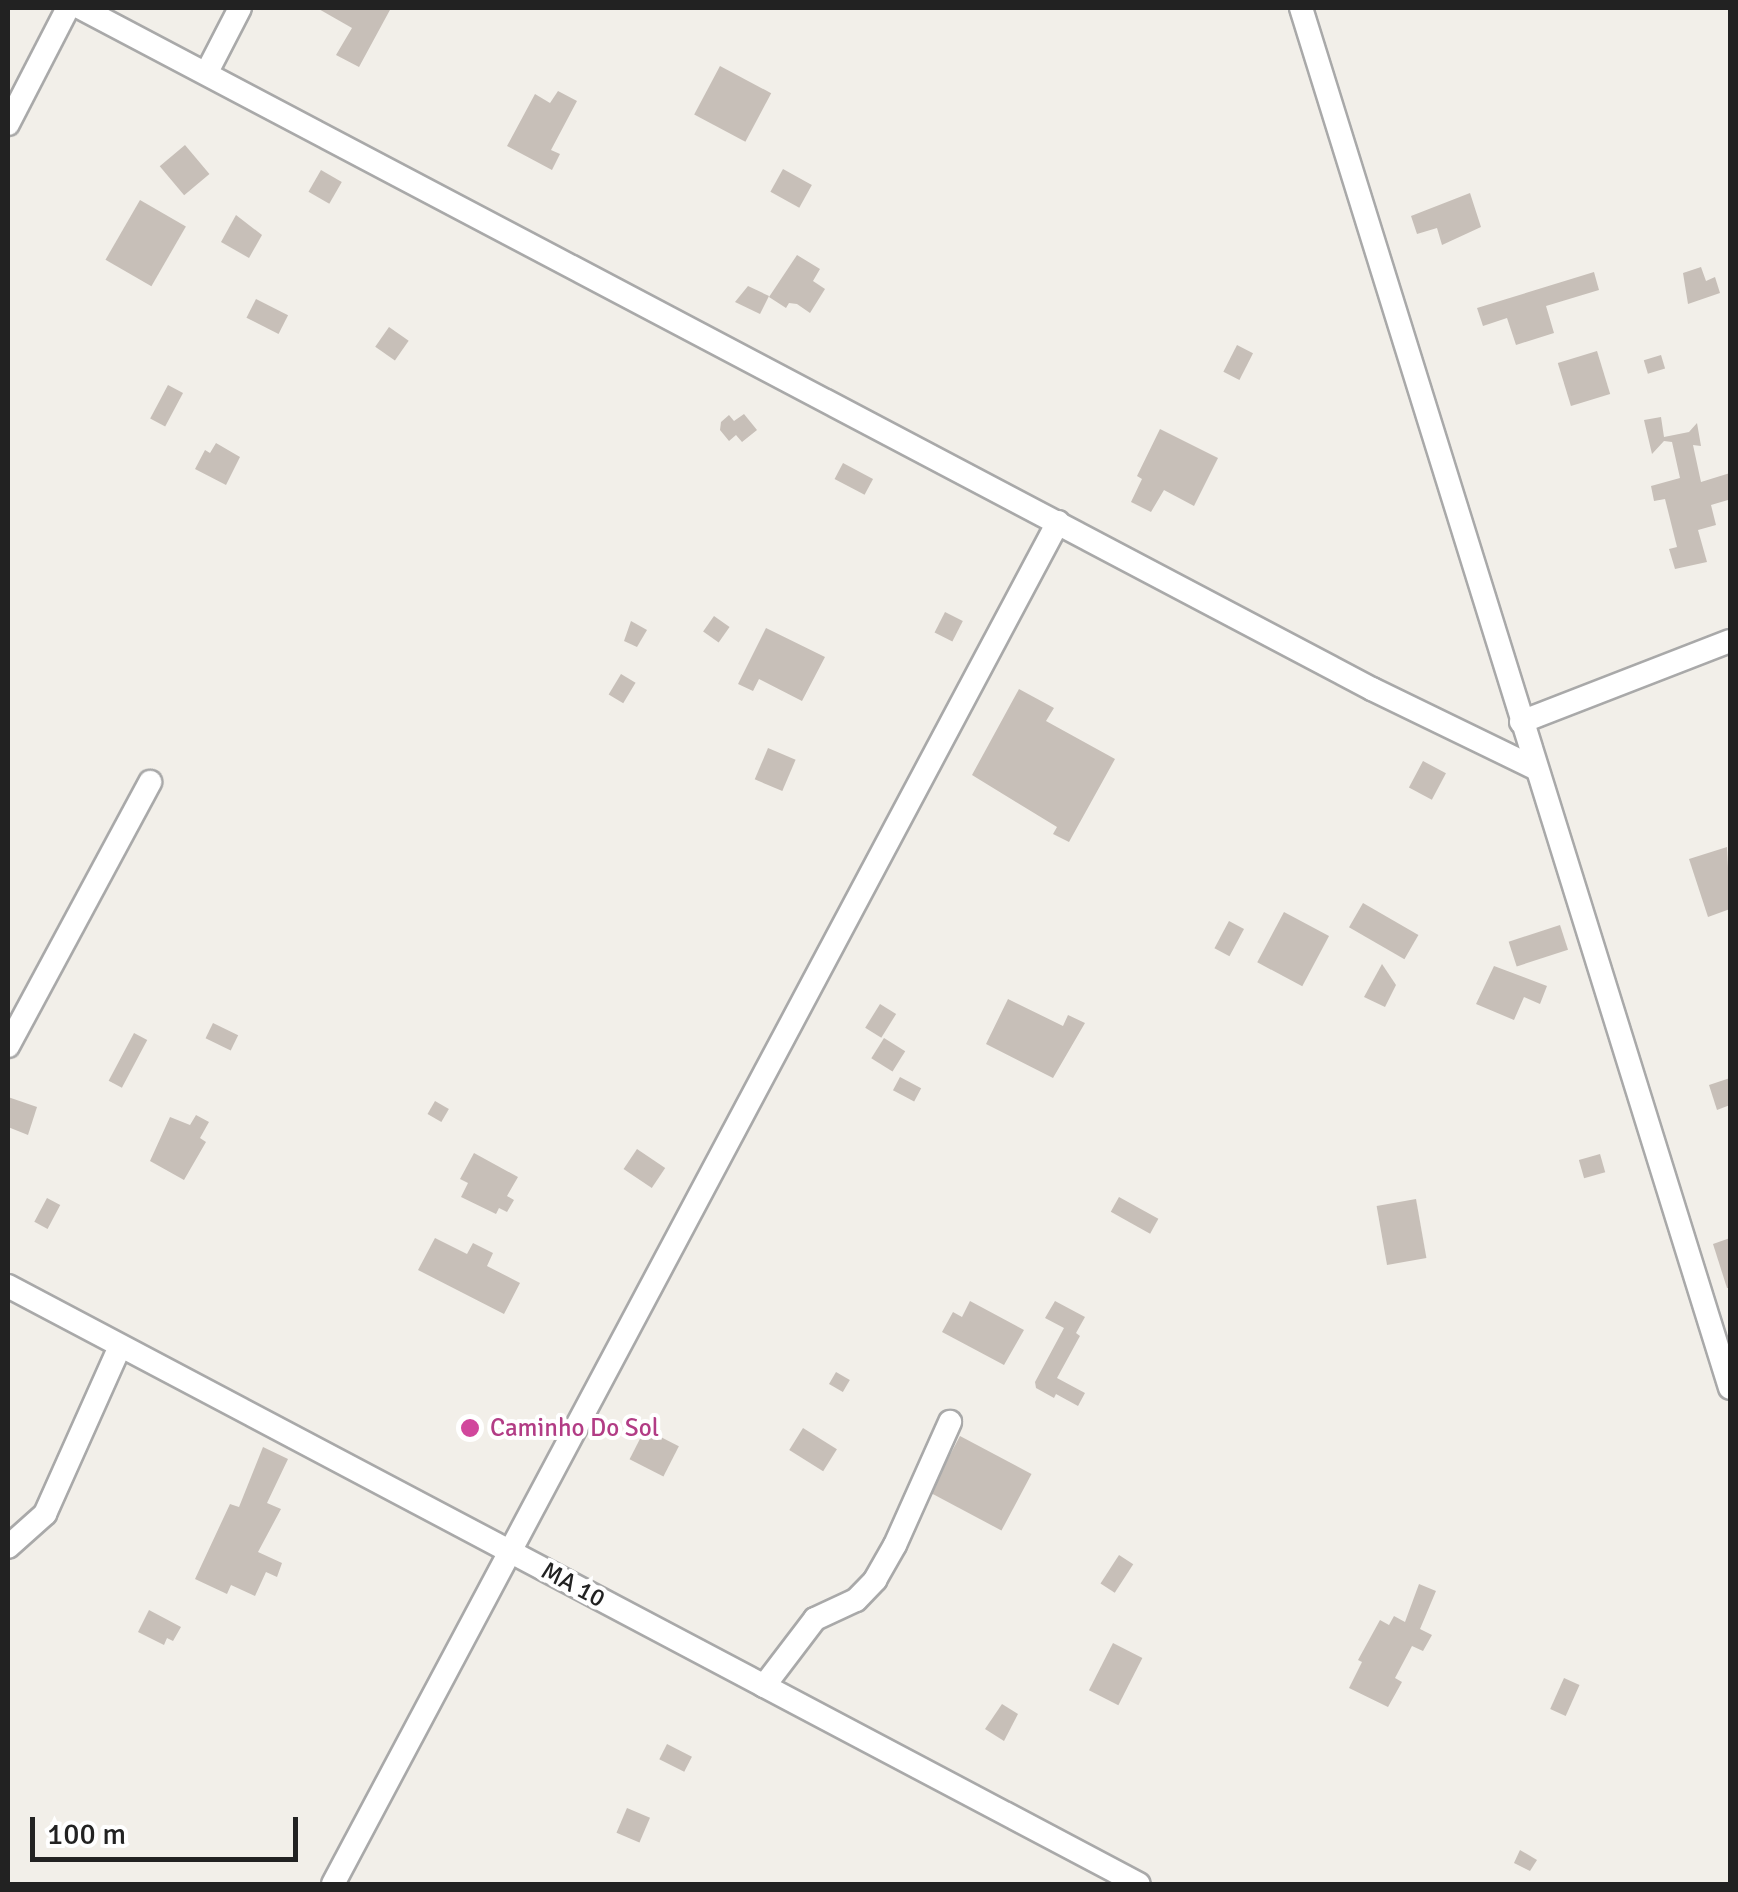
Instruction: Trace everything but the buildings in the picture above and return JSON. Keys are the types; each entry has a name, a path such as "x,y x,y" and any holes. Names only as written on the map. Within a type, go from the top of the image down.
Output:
{"street":[{"path":"8,124 68,8"},
{"path":"81,8 1372,689 1535,768"},
{"path":"206,72 240,8"},
{"path":"1301,8 1730,1388"},
{"path":"333,1884 1058,522"},
{"path":"1521,722 1730,641"},
{"path":"8,1046 150,782"},
{"name":"MA 10","path":"8,1286 1139,1884"},
{"path":"8,1547 45,1514 120,1346"},
{"path":"764,1686 814,1618 856,1600 875,1580 896,1545 950,1422"}],"place":[{"name":"Caminho Do Sol","path":"470,1428"}]}
